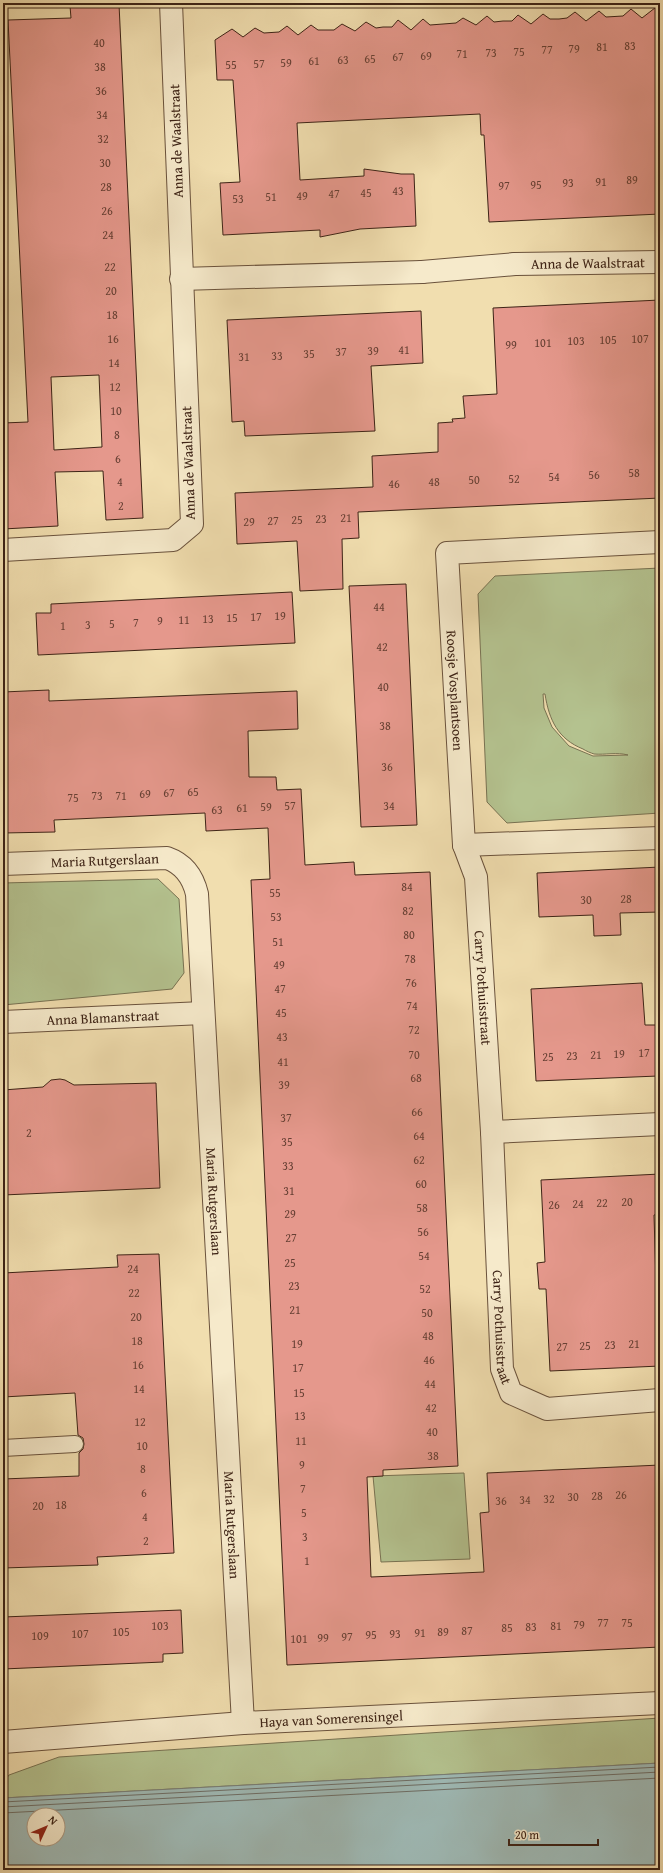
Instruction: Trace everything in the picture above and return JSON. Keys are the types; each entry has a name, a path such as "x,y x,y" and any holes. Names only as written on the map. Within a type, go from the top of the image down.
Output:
{"street":[{"name":"Anna de Waalstraat","path":"3,550 173,540 192,524 171,3"},
{"name":"Anna de Waalstraat","path":"181,279 422,272 515,264 660,262"},
{"name":"Roosje Vosplantsoen","path":"464,845 447,553 660,542"},
{"path":"464,845 660,838"},
{"name":"Carry Pothuisstraat","path":"464,845 476,878 492,1132 502,1368 511,1393 547,1409 660,1400"},
{"name":"Maria Rutgerslaan","path":"3,864 167,858 177,861 194,881 197,894 243,1723"},
{"name":"Anna Blamanstraat","path":"3,1022 203,1013"},
{"path":"492,1132 660,1124"},
{"name":"Haya van Somerensingel","path":"3,1742 243,1723 660,1703"}],"lane":[{"path":"3,1448 75,1444"}],"green space":[{"path":"660,568 660,813 507,823 487,802 478,594 495,576","holes":["543,694 545,694 552,720 556,728 567,740 574,745 594,754 628,755 593,756 569,746 552,727 544,708"]},
{"path":"158,879 179,899 184,973 172,989 3,1005 3,883"},
{"path":"464,1473 470,1559 381,1562 373,1476"},
{"path":"660,1718 660,1763 3,1798 3,1783 9,1775 59,1757"}],"water":[{"path":"660,1763 660,1870 3,1870 3,1798"}],"building":[{"path":"119,4 143,518 106,520 103,471 55,472 58,526 3,529 3,423 28,422 8,20 71,18 70,6","holes":["99,375 102,447 54,450 51,377"]},
{"path":"660,4 660,59 658,59 660,214 489,222 484,135 481,135 480,114 297,123 300,180 364,176 364,169 401,174 414,174 416,226 360,229 320,237 320,230 223,235 220,183 240,182 233,80 217,80 215,40 232,29 243,37 255,28 264,33 279,32 287,26 298,35 311,25 318,30 334,30 342,24 355,31 366,22 376,28 392,27 398,20 411,30 423,19 430,25 456,23 463,18 476,25 487,16 494,22 512,21 518,15 531,24 543,14 550,19 559,19 567,18 575,12 586,21 599,11 606,17 623,16 631,9 642,18"},
{"path":"660,300 660,498 358,512 359,538 342,539 343,589 300,591 297,541 237,544 235,493 373,487 372,456 438,452 438,423 453,422 452,419 465,418 463,396 497,394 493,308"},
{"path":"421,311 423,363 371,366 375,431 245,436 244,421 232,422 227,320"},
{"path":"406,584 417,825 361,827 349,586"},
{"path":"292,592 295,643 38,655 36,613 51,613 51,604"},
{"path":"49,690 49,701 297,691 298,729 248,731 249,777 276,777 277,790 301,789 305,865 354,862 355,875 430,872 458,1466 383,1470 383,1476 367,1477 371,1577 484,1572 480,1513 489,1512 487,1473 660,1465 660,1647 287,1665 251,880 270,879 268,828 206,831 205,813 54,820 55,832 3,833 3,692"},
{"path":"660,867 660,912 620,913 621,935 594,936 593,915 539,917 537,873"},
{"path":"642,983 645,1025 660,1025 660,1065 658,1065 658,1076 536,1081 531,989"},
{"path":"60,1079 74,1085 156,1083 160,1188 3,1195 3,1090 43,1087 51,1080"},
{"path":"660,1174 660,1214 654,1215 657,1316 660,1315 660,1366 550,1371 546,1289 539,1289 537,1263 545,1262 541,1180"},
{"path":"159,1254 174,1553 97,1557 98,1565 3,1568 3,1479 79,1476 79,1453 83,1449 84,1444 83,1438 78,1435 75,1393 3,1397 3,1273 118,1267 117,1255"},
{"path":"181,1610 183,1653 163,1654 163,1662 3,1669 3,1617"}]}
